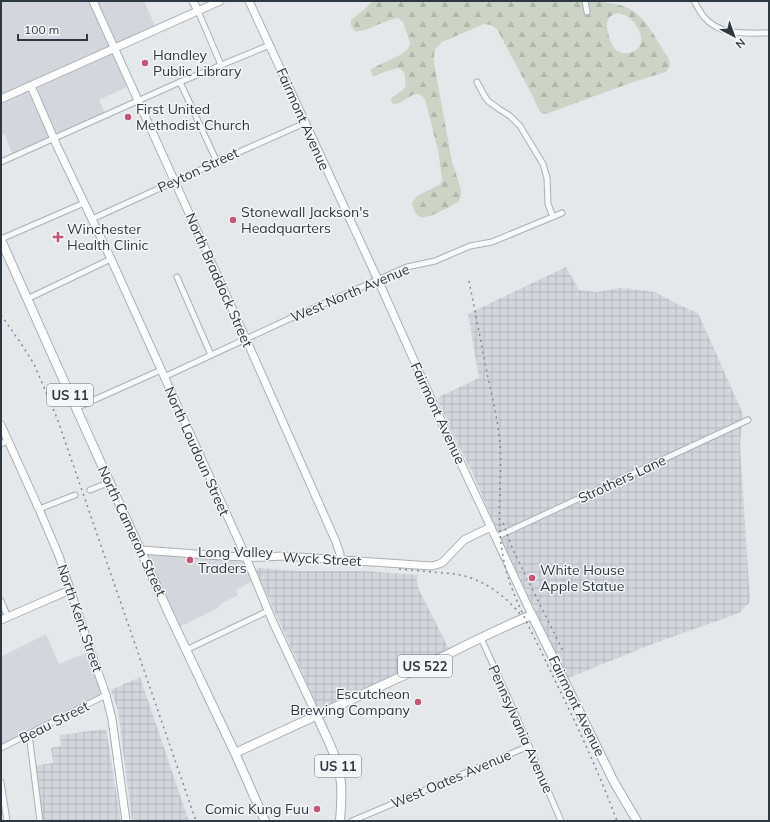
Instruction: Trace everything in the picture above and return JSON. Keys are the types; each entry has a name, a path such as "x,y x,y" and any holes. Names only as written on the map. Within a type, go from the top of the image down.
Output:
{"main road":[{"name":"North Cameron Street","path":"2,242 140,550 265,821"},
{"name":"US 522","path":"317,716 532,615"},
{"name":"Fairmont Avenue","path":"532,615 614,782 637,821"},
{"path":"235,754 317,716"},
{"name":"North Loudoun Street","path":"317,716 336,759 340,776 340,821"}],"street":[{"name":"North Braddock Street","path":"93,1 336,542 340,554 340,560"},
{"path":"193,1 221,64"},
{"path":"1,99 220,1"},
{"name":"Fairmont Avenue","path":"249,1 378,280 442,423 532,615"},
{"path":"585,1 587,12"},
{"path":"694,1 704,17 720,29 736,32 769,33"},
{"path":"1,162 138,100 221,64 270,45"},
{"path":"180,82 217,162"},
{"path":"477,82 488,101 499,110 510,116 520,126 543,164 547,178 548,204 553,217"},
{"name":"North Loudoun Street","path":"30,86 111,259 246,557 268,611 317,716"},
{"name":"Peyton Street","path":"92,219 305,123"},
{"path":"2,242 84,203"},
{"name":"West North Avenue","path":"76,408 211,355 407,268 434,261 470,246 492,242 562,213"},
{"path":"27,299 111,259"},
{"path":"177,277 211,355"},
{"name":"Strothers Lane","path":"496,537 748,420"},
{"name":"North Kent Street","path":"1,425 4,442 39,509 59,556 106,695 112,719 126,821"},
{"path":"90,490 110,482"},
{"path":"39,509 75,495"},
{"name":"Wyck Street","path":"140,550 246,557 284,556 421,566 436,565 443,562 464,540 491,527"},
{"path":"1,620 70,590"},
{"path":"1,601 8,617"},
{"path":"186,650 268,611"},
{"name":"Pennsylvania Avenue","path":"481,638 561,821"},
{"name":"Beau Street","path":"1,748 106,695"},
{"path":"28,734 40,821"},
{"name":"West Oates Avenue","path":"352,821 529,746"},
{"path":"1,782 7,821"}],"shaded area":[{"path":"1,1 144,1 156,28 112,47 129,86 99,100 105,113 13,155 4,134 1,135"},
{"path":"566,267 579,290 597,292 621,288 655,292 698,313 743,414 740,445 750,602 739,613 655,643 568,678 497,532 474,476 437,398 479,378 468,314"},
{"path":"150,553 243,560 254,580 236,590 238,595 219,605 220,607 179,627 147,556"},
{"path":"258,568 296,571 365,571 418,575 417,579 419,590 450,651 320,712 256,570"},
{"path":"46,634 59,664 89,652 104,694 1,745 1,657"},
{"path":"140,677 189,821 132,821 118,710 111,690"},
{"path":"106,729 121,821 42,821 34,766 53,763 51,748 61,746 60,735"}],"green space":[{"path":"372,1 590,1 612,3 629,8 643,20 668,58 670,66 666,72 633,82 546,114 540,112 497,29 491,25 484,24 442,42 436,48 434,63 452,162 461,189 461,194 460,199 455,204 433,215 420,217 416,213 412,203 417,196 441,183 442,179 438,150 425,99 420,95 415,94 396,104 393,104 391,100 391,98 402,91 405,86 406,82 404,72 399,68 373,76 371,72 371,69 402,54 408,49 410,43 403,22 398,18 366,30 354,31 351,25 351,20","holes":["618,13 629,17 641,35 641,43 639,47 631,53 621,53 615,49 609,36 607,23 611,16"]}],"railway":[{"path":"469,281 495,408 499,435 500,534 506,570 519,606 584,741 617,821"},
{"path":"1,315 34,364 57,418 196,821"},
{"path":"503,523 513,550 563,651"},
{"path":"399,569 455,574 474,579 491,588 507,600 520,614"}],"place":[{"name":"Handley Public Library","path":"145,63"},
{"name":"First United Methodist Church","path":"128,117"},
{"name":"Stonewall Jackson's Headquarters","path":"233,220"},
{"name":"Winchester Health Clinic","path":"58,237"},
{"name":"Long Valley Traders","path":"190,560"},
{"name":"White House Apple Statue","path":"532,578"},
{"name":"Escutcheon Brewing Company","path":"418,702"},
{"name":"Comic Kung Fuu","path":"317,809"}]}
